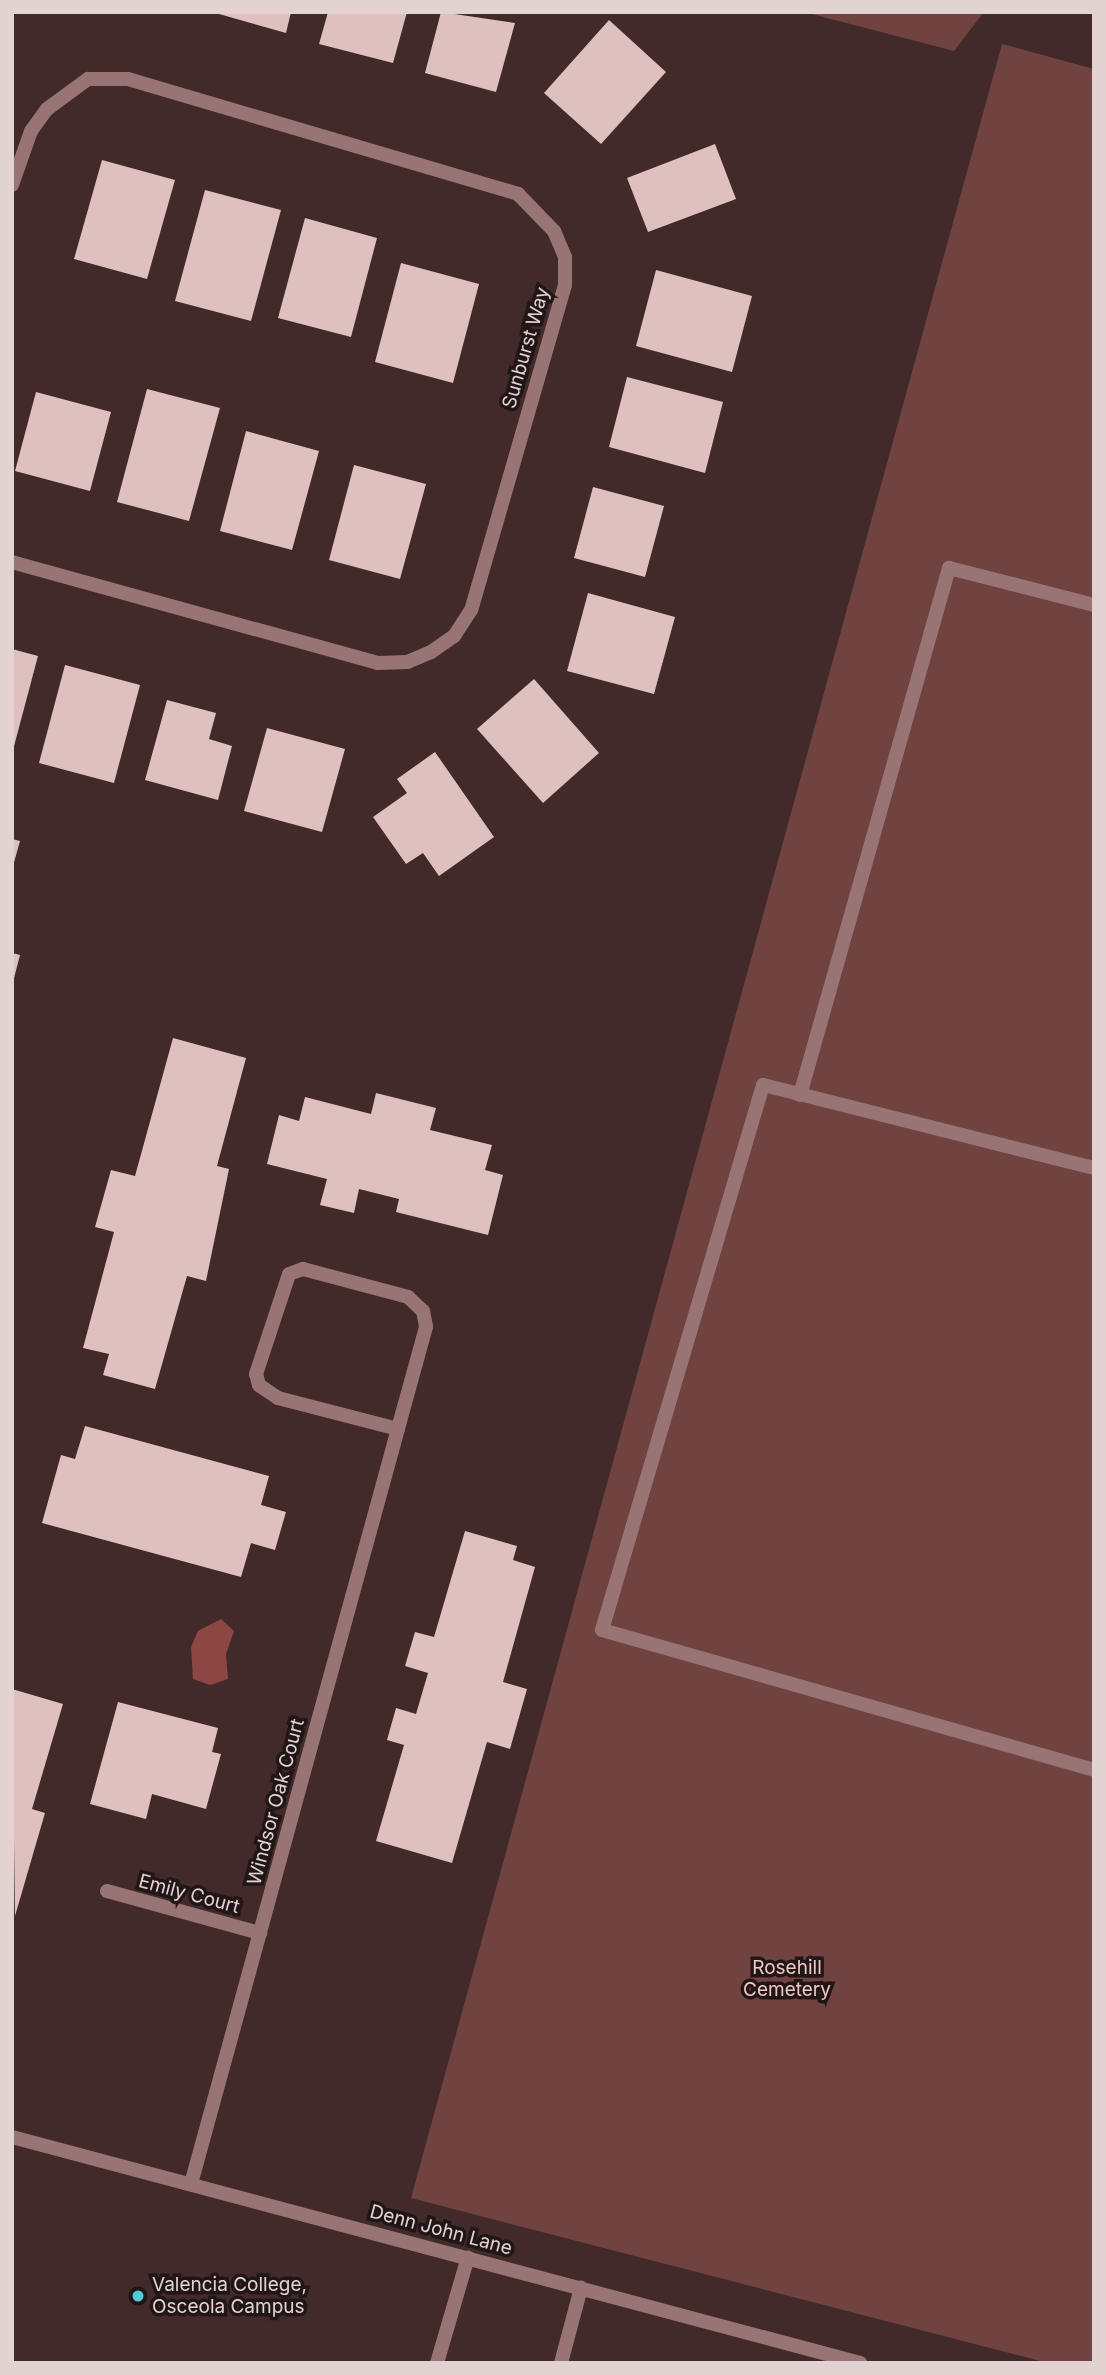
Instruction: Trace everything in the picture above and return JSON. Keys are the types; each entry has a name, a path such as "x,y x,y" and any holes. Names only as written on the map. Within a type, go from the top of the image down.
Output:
{"street":[{"name":"Sunburst Way","path":"12,185 31,131 47,108 88,79 128,79 518,194 554,231 565,257 565,285 471,610 454,636 431,652 378,663 12,562"},
{"path":"800,1095 949,568 1094,605"},
{"path":"1094,1168 763,1085 602,1630 1094,1770"},
{"name":"Windsor Oak Court","path":"191,2184 426,1327 423,1311 408,1297 303,1269 289,1274 256,1374 259,1385 278,1398 398,1429"},
{"name":"Emily Court","path":"107,1891 260,1933"},
{"name":"Denn John Lane","path":"12,2137 860,2363"},
{"path":"437,2363 468,2257"},
{"path":"561,2363 581,2288"}],"green space":[{"path":"804,12 984,12 954,51"},
{"name":"Rosehill Cemetery","path":"1002,44 1094,69 1094,2363 1048,2363 411,2198"}],"shaded area":[{"path":"221,1619 234,1631 226,1654 228,1679 210,1685 193,1679 191,1647 198,1631"}],"building":[{"path":"212,12 291,12 286,33"},
{"path":"328,12 407,12 393,63 319,44"},
{"path":"441,12 515,23 496,92 425,73"},
{"path":"609,20 666,72 601,144 544,93"},
{"path":"715,144 736,199 648,232 627,178"},
{"path":"102,160 175,180 147,279 74,259"},
{"path":"205,190 281,210 251,321 175,301"},
{"path":"305,218 377,238 351,337 278,318"},
{"path":"401,263 479,284 453,383 375,362"},
{"path":"656,270 752,296 732,372 636,346"},
{"path":"627,377 723,402 705,473 609,447"},
{"path":"147,389 220,408 189,521 117,502"},
{"path":"36,392 111,412 90,491 15,471"},
{"path":"246,431 319,451 292,550 220,531"},
{"path":"354,465 426,484 400,579 329,560"},
{"path":"593,487 664,506 645,577 574,558"},
{"path":"588,593 675,617 654,694 567,671"},
{"path":"12,649 38,656 13,750 12,750"},
{"path":"65,665 140,685 114,783 39,763"},
{"path":"534,679 599,753 543,803 477,729"},
{"path":"167,700 216,713 209,739 232,746 218,800 145,780"},
{"path":"267,728 345,749 322,832 244,811"},
{"path":"435,752 494,837 439,876 423,853 406,864 373,817 407,793 397,779"},
{"path":"12,839 20,841 13,866 12,866"},
{"path":"12,953 20,955 13,982 12,982"},
{"path":"173,1038 246,1058 217,1166 229,1169 206,1281 187,1276 155,1389 103,1375 109,1354 83,1348 114,1232 95,1227 111,1170 135,1176"},
{"path":"376,1093 436,1108 430,1130 492,1145 485,1170 503,1175 488,1235 396,1212 399,1199 359,1189 354,1213 320,1205 327,1179 267,1164 279,1115 299,1121 305,1097 371,1114"},
{"path":"85,1426 269,1476 261,1505 286,1512 275,1550 251,1543 241,1577 42,1523 61,1455 75,1459"},
{"path":"465,1531 517,1546 513,1560 535,1567 503,1682 527,1689 510,1749 487,1742 452,1863 376,1841 404,1745 387,1740 396,1708 416,1714 428,1673 405,1666 415,1632 434,1637"},
{"path":"12,1689 63,1704 32,1809 45,1813 15,1916"},
{"path":"118,1702 218,1728 212,1752 221,1754 206,1809 152,1794 146,1819 90,1804"}],"place":[{"name":"Valencia College, Osceola Campus","path":"138,2296"}]}
